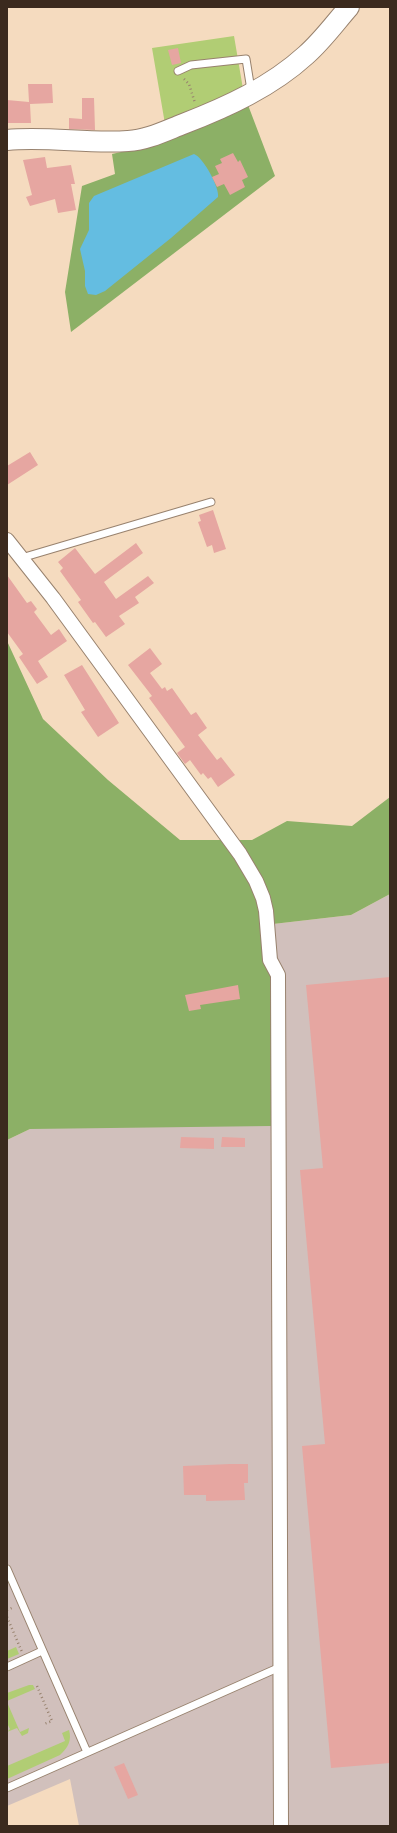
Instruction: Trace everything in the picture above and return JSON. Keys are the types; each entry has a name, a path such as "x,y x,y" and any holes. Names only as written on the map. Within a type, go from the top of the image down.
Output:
{"street":[{"path":"7,140 44,139 96,143 130,141 148,137 201,117 270,83 307,54 349,7"},
{"path":"7,540 24,560 240,854 256,881 263,898 266,911 270,960 278,975 281,1826"}],"lane":[{"path":"178,71 191,65 246,59 252,93"},
{"path":"24,560 28,556 76,541 211,502"},
{"path":"7,1569 87,1752"},
{"path":"7,1667 42,1651"},
{"path":"7,1788 280,1667"}],"path":[{"path":"178,71 189,84 201,117"},
{"path":"7,1617 22,1652"},
{"path":"37,1686 52,1721 44,1724"}],"shaded area":[{"path":"390,894 390,1826 79,1826 70,1779 7,1806 7,1140 30,1129 273,924 351,915"}],"green space":[{"path":"234,36 243,89 165,124 152,48"},
{"path":"248,105 275,176 71,332 65,292 82,186 115,174 112,154 130,150"},
{"path":"7,641 43,719 108,780 180,840 252,840 287,821 352,826 390,797 390,894 351,915 273,924 271,1126 30,1129 7,1140"},
{"path":"16,1647 19,1654 7,1659 7,1651"},
{"path":"33,1685 35,1689 7,1701 7,1693"},
{"path":"7,1702 20,1732 29,1728 28,1733 22,1736 17,1728 7,1732 10,1729 7,1723"},
{"path":"69,1730 69,1744 60,1755 7,1779 7,1766 65,1741 62,1733"}],"water":[{"path":"194,154 202,161 214,180 218,197 171,238 105,291 96,295 88,294 85,286 85,271 80,249 89,230 89,203 94,196"}],"building":[{"path":"178,48 181,63 172,65 168,50"},
{"path":"28,84 52,84 53,103 30,104 31,123 7,123 7,100 29,102"},
{"path":"82,98 94,98 95,130 69,129 69,118 82,119"},
{"path":"233,153 238,162 240,160 248,177 242,180 245,187 230,195 224,184 217,187 212,177 219,174 215,166 222,163 220,159"},
{"path":"45,157 47,168 71,165 75,184 71,184 76,210 58,213 55,199 30,206 26,197 32,195 23,160"},
{"path":"30,452 38,465 7,485 7,466"},
{"path":"213,510 226,549 214,553 212,545 207,547 198,522 201,521 199,515"},
{"path":"136,543 143,553 104,582 116,599 148,576 154,583 135,597 139,603 119,616 125,624 106,637 95,622 93,623 78,602 81,600 60,571 63,568 58,562 75,548 95,574"},
{"path":"7,575 27,603 31,601 37,609 34,612 51,635 59,629 67,641 38,661 48,677 37,684 19,657 23,654 7,632"},
{"path":"150,648 162,664 150,673 162,689 165,687 167,691 172,688 191,715 196,712 207,728 198,735 217,760 221,757 235,775 218,787 211,777 208,779 203,773 201,775 190,760 185,764 177,753 185,747 149,698 152,696 128,665"},
{"path":"82,665 119,723 98,737 81,712 85,710 64,675"},
{"path":"390,977 390,1763 331,1768 302,1446 325,1444 300,1170 323,1168 306,985"},
{"path":"238,985 240,999 200,1005 201,1009 189,1011 185,995"},
{"path":"181,1137 214,1138 214,1149 180,1148"},
{"path":"222,1137 245,1138 245,1147 221,1147"},
{"path":"248,1464 248,1483 244,1483 245,1500 206,1501 206,1495 184,1495 183,1466"},
{"path":"124,1763 138,1795 128,1799 114,1767"}]}
